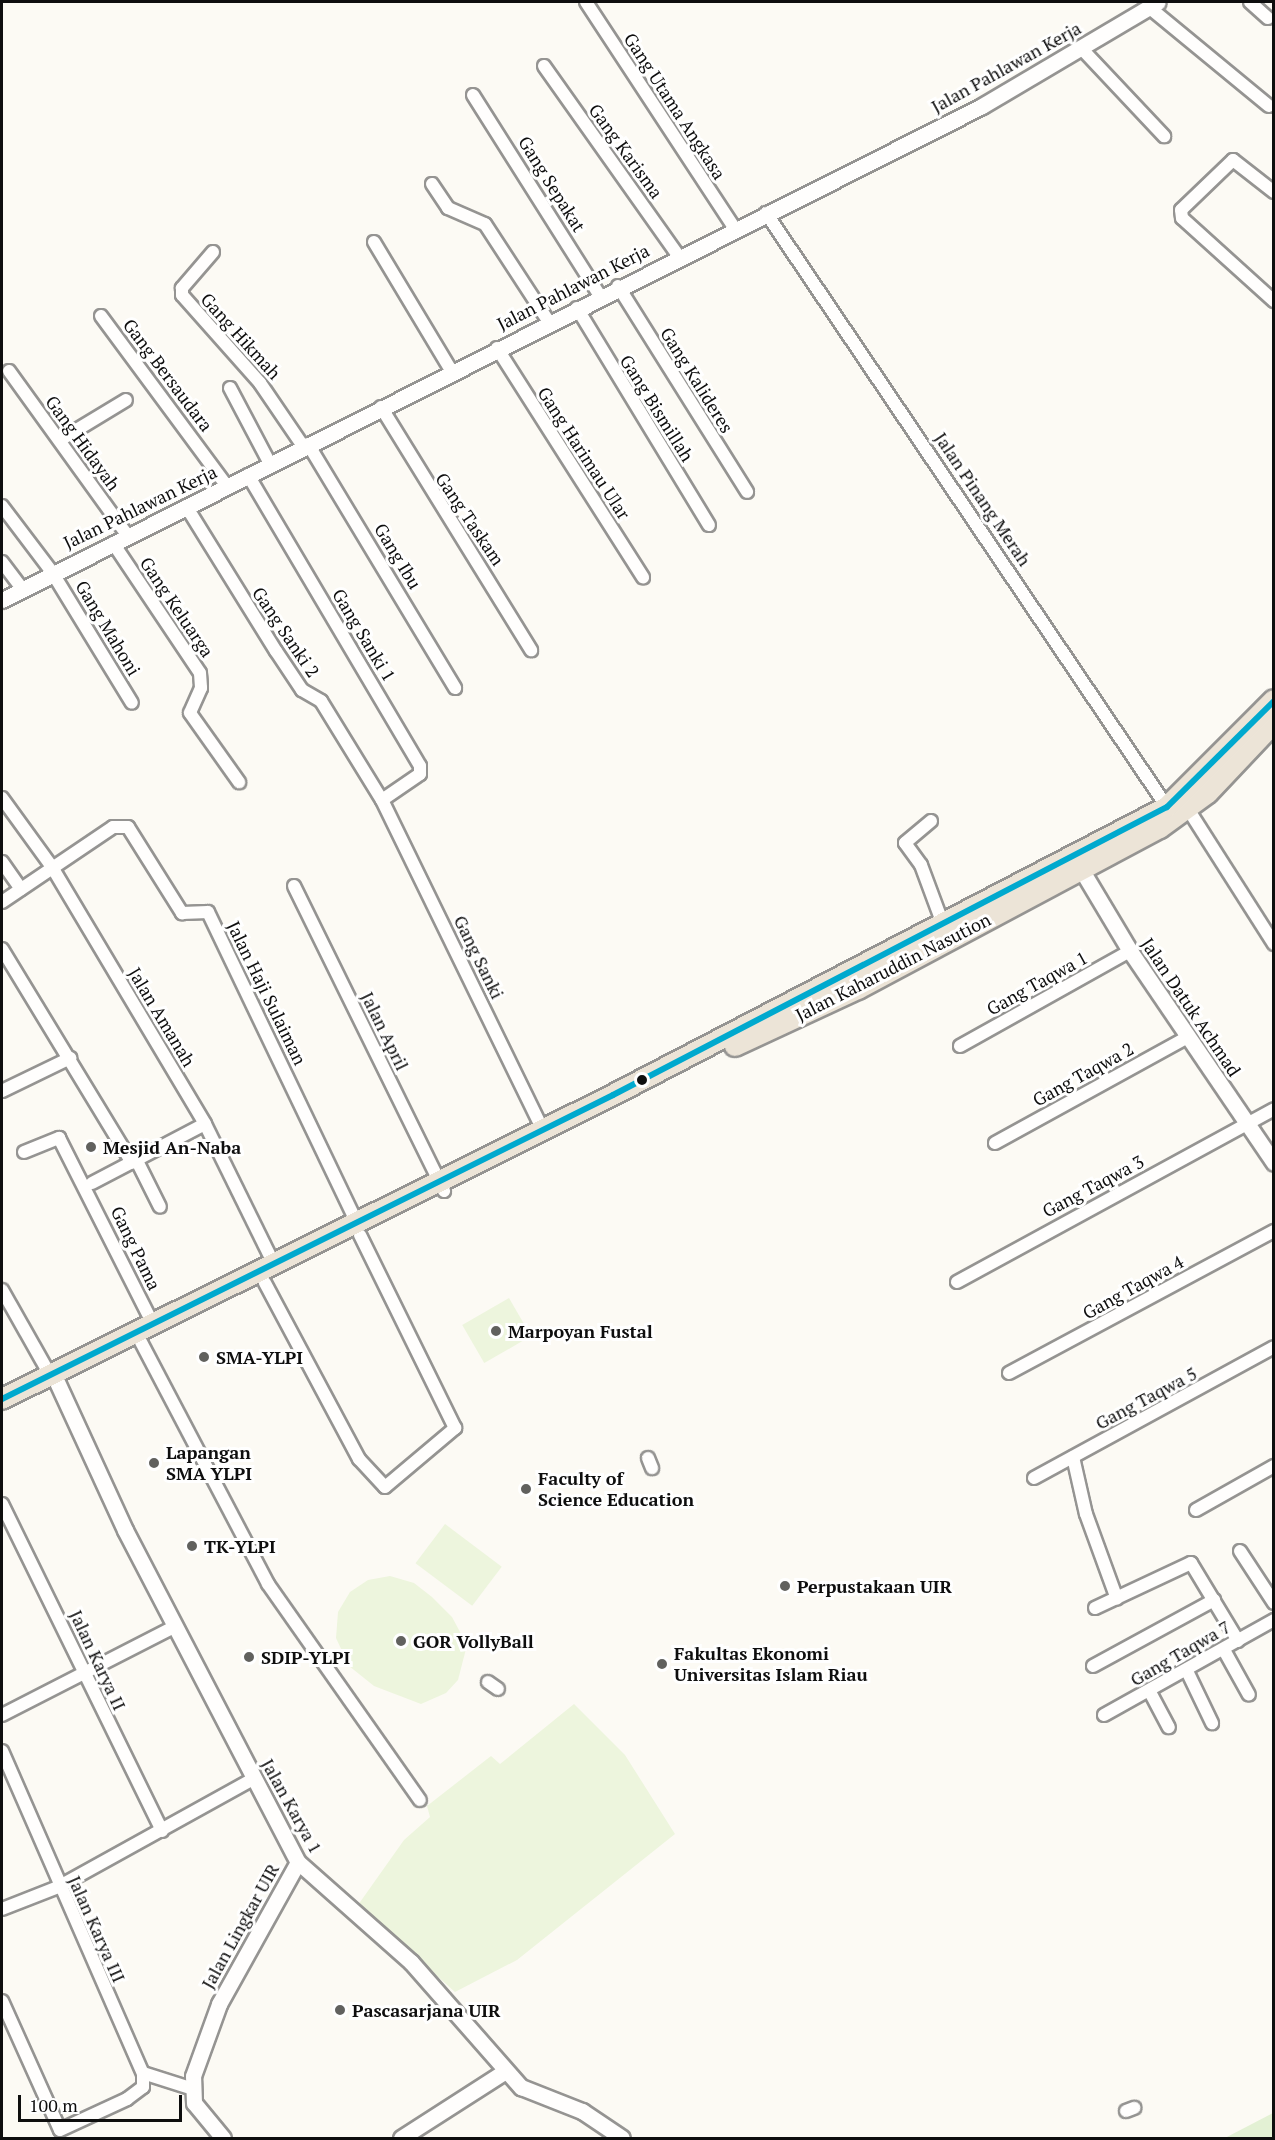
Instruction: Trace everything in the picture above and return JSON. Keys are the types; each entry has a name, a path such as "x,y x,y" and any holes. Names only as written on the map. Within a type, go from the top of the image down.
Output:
{"highway":[{"name":"Jalan Kaharuddin Nasution","path":"2,1399 141,1342 265,1283 359,1229 947,932 1167,807 1191,789 1274,700"},
{"name":"Jalan Kaharuddin Nasution","path":"441,1187 543,1130 947,932 1081,869 1188,809 1274,723"},
{"name":"Jalan Kaharuddin Nasution","path":"2,1411 53,1379 274,1264 359,1229"}],"street":[{"name":"Gang Utama Angkasa","path":"586,2 735,229"},
{"path":"1250,2 1268,18"},
{"name":"Jalan Pahlawan Kerja","path":"2,600 52,572 128,536 577,308 599,294 679,257 982,106 1082,49 1154,4"},
{"path":"1154,4 1269,106"},
{"path":"1082,49 1164,136"},
{"name":"Gang Karisma","path":"544,66 679,257"},
{"name":"Gang Sepakat","path":"473,95 599,294"},
{"path":"1274,192 1233,160 1181,210 1182,218 1274,301"},
{"path":"432,184 448,208 485,224 549,322"},
{"name":"Jalan Pinang Merah","path":"766,213 1167,807"},
{"path":"374,242 452,372"},
{"name":"Gang Hikmah","path":"213,252 182,288 182,295 260,382 306,445"},
{"name":"Gang Kalideres","path":"618,286 747,492"},
{"name":"Gang Bismillah","path":"577,308 709,525"},
{"name":"Gang Bersaudara","path":"101,316 227,486"},
{"name":"Gang Harimau Ular","path":"497,348 643,577"},
{"name":"Gang Hidayah","path":"9,371 128,536"},
{"path":"230,388 270,464"},
{"path":"60,440 126,400"},
{"name":"Gang Taskam","path":"381,407 531,650"},
{"name":"Gang Ibu","path":"306,445 455,688"},
{"name":"Gang Sanki 1","path":"248,475 420,766 420,774 382,800"},
{"name":"Gang Mahoni","path":"2,506 52,572 132,703"},
{"name":"Gang Sanki 2","path":"186,506 276,651 302,690 321,701 382,800"},
{"name":"Gang Keluarga","path":"113,543 200,673 201,688 190,713 239,782"},
{"path":"2,562 22,589"},
{"name":"Jalan Amanah","path":"2,798 52,867 206,1124 274,1264"},
{"name":"Gang Sanki","path":"382,800 543,1130"},
{"path":"1188,809 1274,944"},
{"path":"931,821 904,843 921,865 947,932"},
{"name":"Jalan Haji Sulaiman","path":"52,867 113,827 127,825 182,913 208,912 359,1229"},
{"path":"2,862 21,889"},
{"path":"2,902 52,867"},
{"name":"Jalan Datuk Achmad","path":"1081,869 1130,951 1274,1163"},
{"name":"Jalan April","path":"294,886 441,1187"},
{"path":"2,949 135,1162 160,1207"},
{"name":"Gang Taqwa 1","path":"960,1046 1130,951"},
{"name":"Gang Taqwa 2","path":"995,1143 1188,1037"},
{"path":"2,1091 69,1059"},
{"name":"Gang Taqwa 3","path":"957,1282 1274,1109"},
{"path":"89,1184 206,1124"},
{"name":"Gang Pama","path":"24,1152 58,1138 89,1184 154,1326"},
{"path":"265,1283 359,1459 385,1487 455,1428 359,1229"},
{"name":"Gang Taqwa 4","path":"1009,1373 1274,1231"},
{"path":"2,1290 53,1379"},
{"path":"141,1342 268,1584 420,1800"},
{"name":"Gang Taqwa 5","path":"1034,1479 1274,1347"},
{"name":"Jalan Karya 1","path":"53,1379 253,1779 298,1862 411,1962 504,2072 532,2096 582,2111 622,2139"},
{"path":"1073,1457 1086,1514 1117,1599"},
{"path":"1196,1510 1274,1466"},
{"name":"Jalan Karya II","path":"2,1504 162,1831"},
{"path":"1240,1551 1274,1603"},
{"path":"1095,1608 1189,1563 1238,1641"},
{"path":"1093,1666 1214,1600"},
{"name":"Gang Taqwa 7","path":"1104,1715 1150,1692 1274,1620"},
{"path":"2,1715 85,1670 176,1626"},
{"path":"1224,1650 1249,1695"},
{"path":"1186,1671 1212,1723"},
{"path":"1150,1692 1169,1727"},
{"name":"Jalan Karya III","path":"2,1751 58,1887 143,2073"},
{"path":"2,1909 58,1887 253,1779"},
{"name":"Jalan Lingkar UIR","path":"193,2089 219,2004 298,1862"},
{"path":"2,2001 60,2130 127,2099 143,2087 143,2073 193,2089 198,2110 223,2139"},
{"path":"401,2139 504,2072"}],"green space":[{"name":"Marpoyan Fustal","path":"509,1298 531,1336 484,1363 462,1325"},
{"path":"445,1524 502,1567 472,1606 416,1563"},
{"name":"GOR VollyBall","path":"390,1576 414,1583 432,1597 452,1617 467,1645 458,1680 446,1693 421,1704 374,1686 349,1666 336,1638 338,1612 350,1592 368,1580"},
{"path":"574,1704 625,1755 675,1834 517,1960 455,1992 358,1905 404,1840 430,1817 427,1806 491,1756 500,1764"},
{"path":"1273,2113 1273,2138 1225,2138"}],"transit line":[{"name":"1","path":"2,1399 613,1095 1167,807 1274,701"}],"place":[{"name":"Mesjid An-Naba","path":"91,1147"},
{"name":"Marpoyan Fustal","path":"496,1331"},
{"name":"SMA-YLPI","path":"204,1357"},
{"name":"Lapangan SMA YLPI","path":"154,1463"},
{"name":"Faculty of Science Education","path":"526,1489"},
{"name":"TK-YLPI","path":"192,1546"},
{"name":"Perpustakaan UIR","path":"785,1586"},
{"name":"GOR VollyBall","path":"401,1641"},
{"name":"SDIP-YLPI","path":"249,1657"},
{"name":"Fakultas Ekonomi Universitas Islam Riau","path":"662,1664"},
{"name":"Pascasarjana UIR","path":"340,2010"}]}
